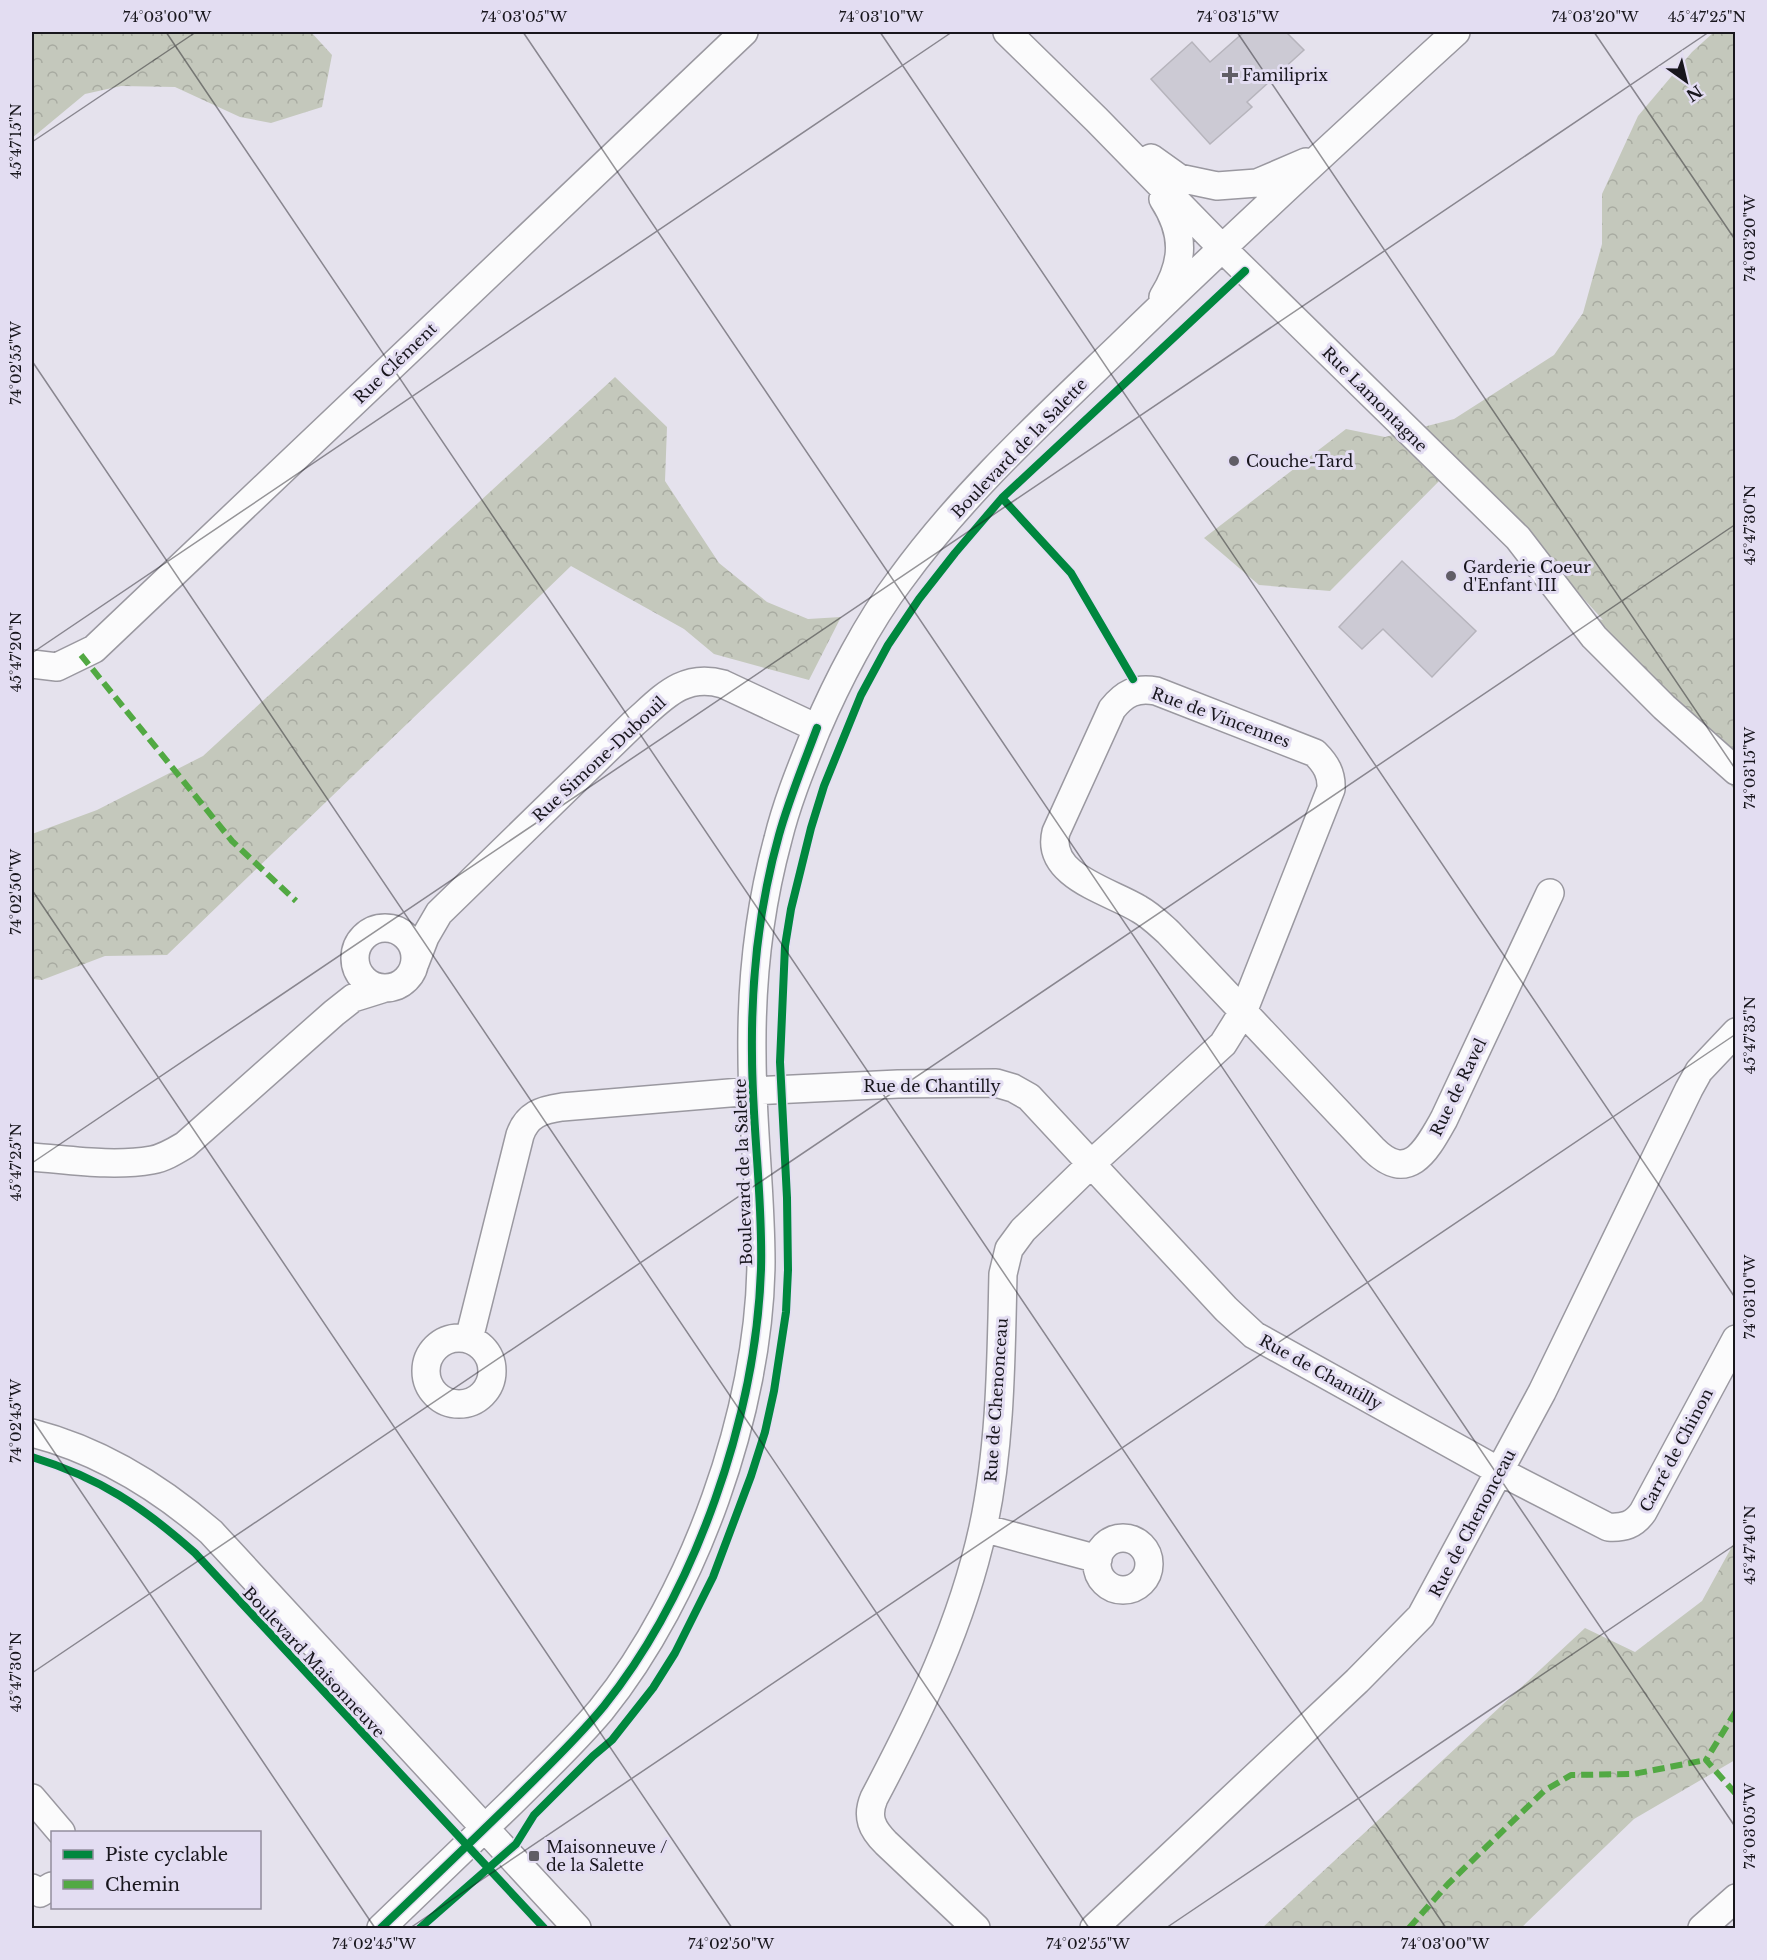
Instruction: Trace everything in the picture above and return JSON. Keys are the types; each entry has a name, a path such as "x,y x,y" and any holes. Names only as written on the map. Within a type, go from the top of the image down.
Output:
{"street":[{"name":"Rue Clément","path":"32,664 57,667 94,649 744,32"},
{"name":"Rue Lamontagne","path":"1007,32 1222,248 1518,538 1594,637 1664,707 1736,771"},
{"name":"Boulevard de la Salette","path":"381,1929 585,1728 621,1682 669,1605 712,1506 736,1429 752,1356 761,1272 761,1221 752,1053 754,994 765,892 779,834 818,728 864,637 904,575 975,488 1222,248 1456,32"},
{"path":"1097,120 1179,178 1217,186 1257,183 1320,156"},
{"path":"1139,163 1172,213 1179,232 1180,252 1173,280 1150,317"},
{"name":"Rue Simone-Dubouil","path":"32,1157 115,1163 153,1160 168,1155 185,1145 353,998 399,985 405,981 439,913 633,724 665,696 683,684 698,680 711,680 818,728"},
{"name":"Rue de Vincennes","path":"1092,1163 1223,1044 1243,1012 1331,789 1331,778 1321,759 1305,748 1156,691 1135,690 1125,695 1112,709 1056,832 1054,842 1056,853 1061,863 1071,873 1155,920 1243,1012"},
{"name":"Rue de Ravel","path":"1243,1012 1383,1159 1393,1164 1410,1162 1431,1143 1444,1119 1550,894"},
{"name":"Rue Simone-Dubouil","path":"334,1013 348,994 360,940 374,930 420,922 439,913"},
{"path":"391,928 399,931 411,942 415,963"},
{"path":"355,965 364,980 371,985 385,988"},
{"name":"Rue de Chenonceau","path":"1094,1929 1415,1623 1433,1597 1542,1392 1689,1089 1700,1071 1731,1045"},
{"name":"Rue de Chantilly","path":"469,1339 520,1135 523,1126 532,1116 548,1109 562,1107 753,1091 898,1084 996,1083 1013,1088 1029,1097 1246,1330 1499,1471"},
{"name":"Rue de Chenonceau","path":"975,1929 886,1843 869,1818 870,1807 942,1660 963,1600 983,1528 997,1434 1003,1274 1009,1249 1023,1230 1092,1163"},
{"name":"Carré de Chinon","path":"1499,1471 1603,1525 1618,1528 1634,1523 1643,1512 1736,1339"},
{"name":"Boulevard Maisonneuve","path":"32,1433 62,1442 112,1464 175,1503 205,1527 577,1929"},
{"path":"983,1528 1098,1559"},
{"path":"32,1798 59,1831"},
{"path":"32,1888 40,1893 51,1887"},
{"path":"1702,1929 1736,1898"}],"green space":[{"path":"32,32 311,32 332,55 322,107 271,123 240,117 175,87 121,86 85,94 32,138"},
{"path":"1714,32 1735,32 1735,790 1575,613 1603,620 1459,461 1330,591 1259,585 1204,538 1346,429 1385,437 1454,419 1554,355 1583,313 1602,244 1602,194 1638,116 1692,52"},
{"path":"615,377 667,427 665,481 719,563 767,602 808,619 841,617 809,680 714,654 684,629 571,566 167,955 105,956 42,980 32,979 32,834 97,810 203,756"},
{"path":"1735,1541 1735,1760 1634,1819 1521,1928 1262,1928 1585,1628 1635,1652 1702,1601"}],"building":[{"path":"1244,32 1286,32 1304,50 1247,102 1252,107 1210,144 1151,79 1192,42 1210,62"},
{"path":"1402,561 1476,631 1432,677 1383,629 1362,649 1339,627"}],"marked path":[{"path":"81,655 232,841 296,901"},
{"path":"1736,1711 1706,1760 1736,1794"},
{"path":"1409,1928 1448,1884 1544,1791 1571,1775 1633,1774 1706,1760"}],"cycle path":[{"path":"420,1928 516,1844 534,1815 612,1740 653,1688 675,1653 713,1577 751,1476 765,1432 774,1391 786,1312 787,1198 780,1062 785,946 791,909 811,828 824,786 861,695 888,645 919,599 1002,498 1245,271"},
{"path":"1002,498 1071,573 1133,679"},
{"path":"381,1928 550,1764 604,1706 637,1660 667,1610 693,1556 715,1500 733,1442 747,1383 757,1325 761,1242 752,1055 753,1000 761,917 779,835 817,728"},
{"path":"32,1457 79,1474 119,1495 157,1521 195,1553 544,1928"}],"place":[{"name":"Familiprix","path":"1230,75"},
{"name":"Couche-Tard","path":"1234,461"},
{"name":"Garderie Coeur d'Enfant III","path":"1451,576"},
{"name":"Maisonneuve / de la Salette","path":"534,1856"}]}
